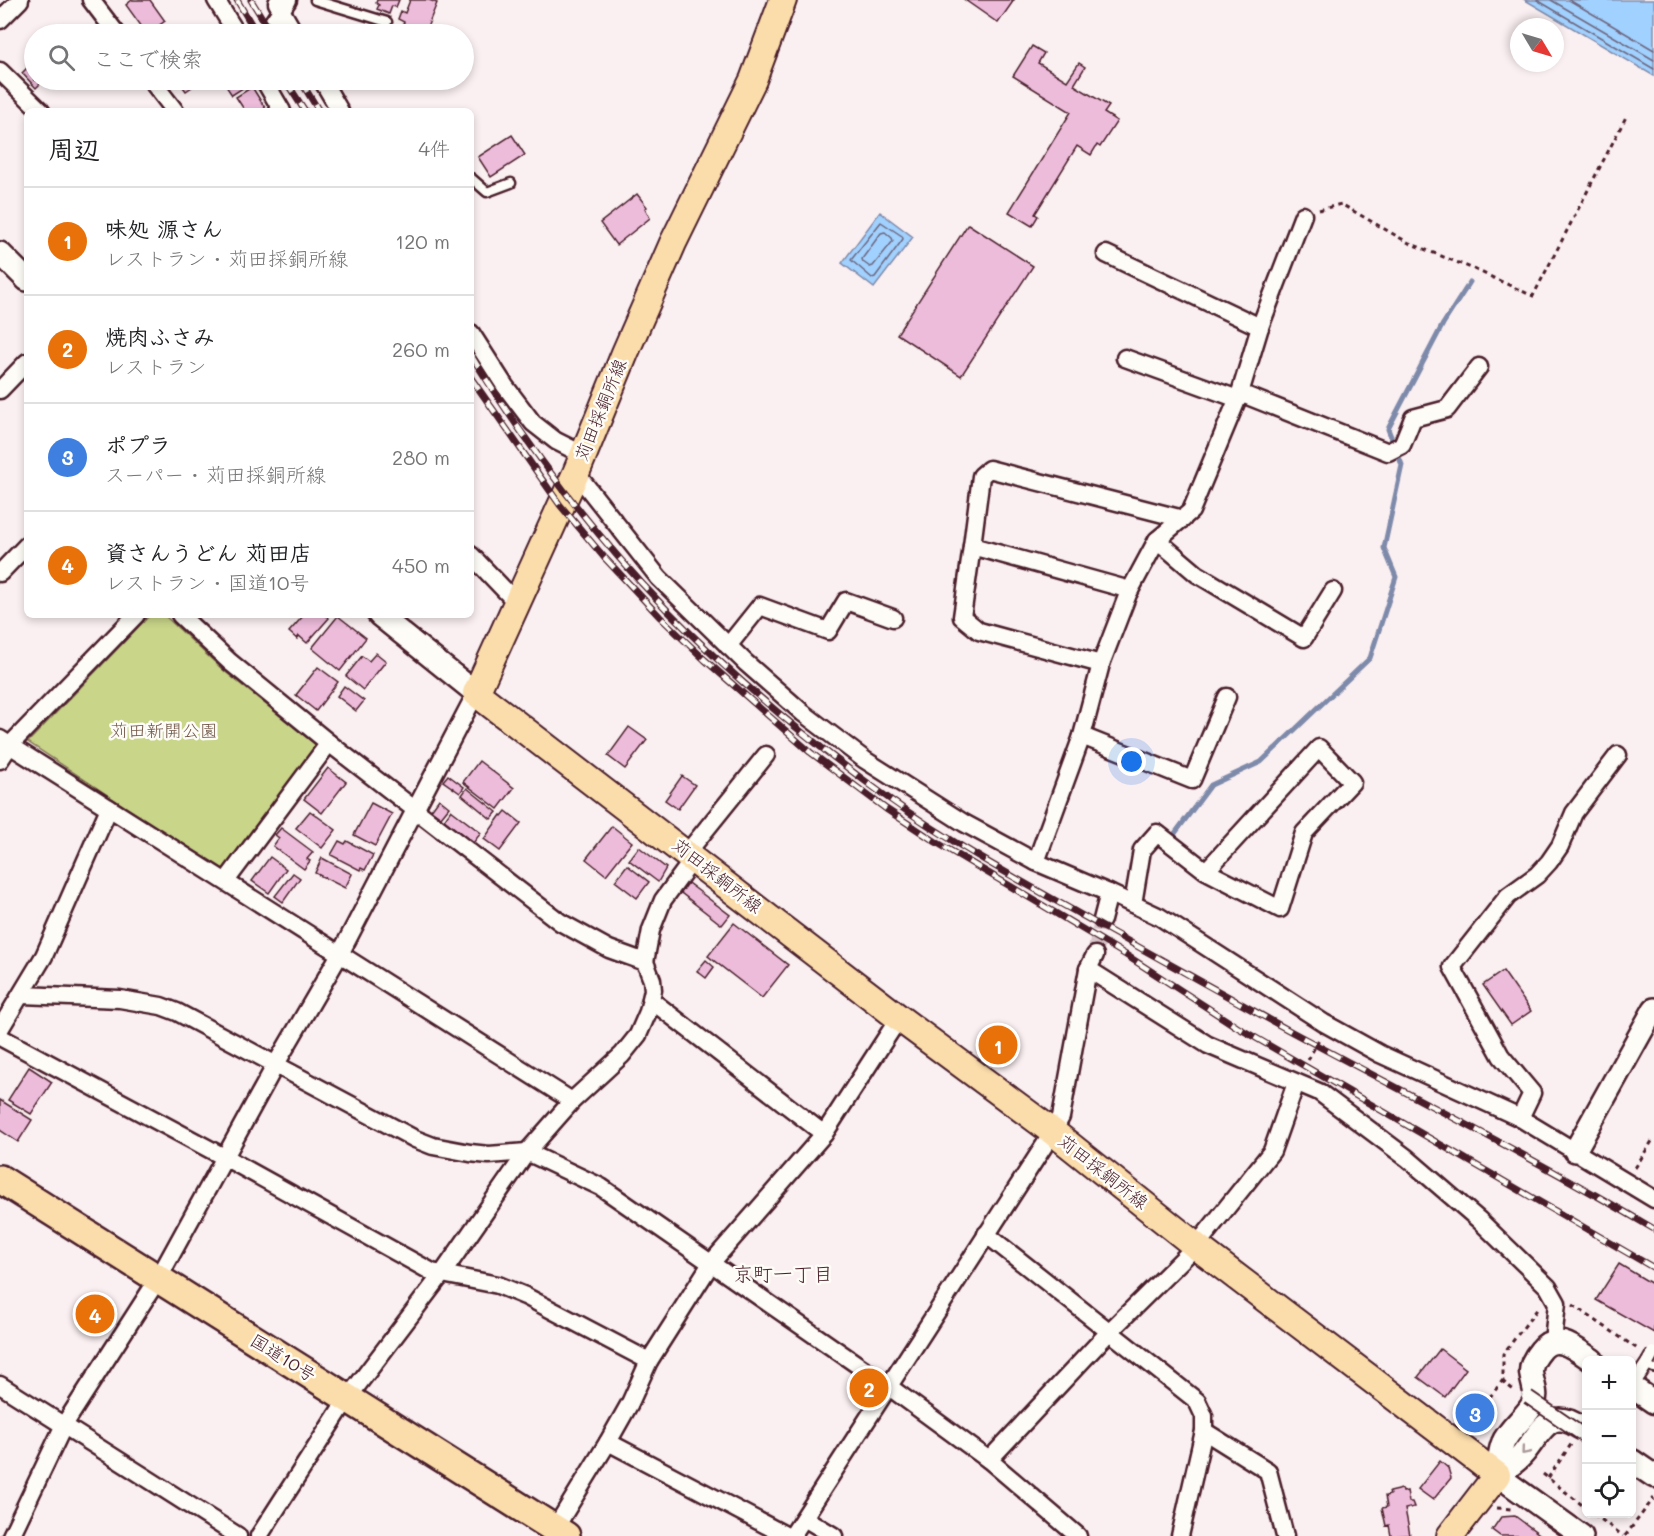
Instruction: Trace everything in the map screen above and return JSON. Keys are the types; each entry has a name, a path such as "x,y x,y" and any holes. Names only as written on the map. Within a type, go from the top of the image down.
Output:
{"highway":[{"name":"国道10号","path":"0,1179 155,1285 344,1406 551,1534"},
{"name":"国道10号","path":"0,1198 155,1285"}],"main road":[{"name":"苅田採銅所線","path":"783,0 753,80 673,243 579,463 476,693 1053,1132 1196,1246 1497,1475"},
{"path":"1497,1475 1503,1443 1535,1401 1531,1370 1533,1362 1547,1343 1553,1341 1567,1344 1586,1356"},
{"path":"1636,1389 1654,1402"},
{"path":"1450,1536 1497,1475 1521,1457 1545,1425 1557,1420 1568,1419 1582,1428"},
{"path":"1636,1464 1654,1476"}],"street":[{"path":"0,20 20,0"},
{"path":"91,0 109,24"},
{"path":"216,0 231,24"},
{"path":"271,24 282,4"},
{"path":"282,4 291,24"},
{"path":"0,71 38,108"},
{"path":"159,90 173,108"},
{"path":"270,90 280,108"},
{"path":"328,90 338,108"},
{"path":"1036,862 1082,736 1101,663 1130,590 1157,540 1191,511 1239,396 1260,327 1303,215"},
{"path":"0,253 24,277"},
{"path":"1106,254 1260,327"},
{"path":"474,338 532,423 556,441 579,463 659,578 728,646 803,713 865,760 964,823 1036,862 1160,917 1324,1023 1380,1054 1520,1118 1654,1199"},
{"path":"1125,358 1239,396 1388,452 1402,445 1413,418 1447,409 1479,367"},
{"path":"0,390 24,365"},
{"path":"1101,663 979,631 962,617 981,476 988,469 1183,519"},
{"path":"1157,540 1197,574 1304,638 1333,591"},
{"path":"972,546 1130,590"},
{"path":"0,573 24,548"},
{"path":"474,558 516,602"},
{"path":"728,646 760,606 828,632 846,601 893,618"},
{"path":"0,760 5,742 133,618"},
{"path":"183,618 230,662 329,743 560,922 609,949 645,962"},
{"path":"10,1536 64,1425 155,1285 276,1064 340,954 476,693 383,618"},
{"path":"1082,736 1192,780 1227,697"},
{"path":"5,742 572,1101"},
{"path":"226,881 329,743"},
{"path":"1133,904 1142,850 1156,834 1206,871 1280,909 1304,833 1352,782 1319,748 1206,871"},
{"path":"259,1536 344,1406 442,1274 527,1152 572,1101 630,1045 644,1024 651,1000 652,980 645,962 651,930 660,907 691,856 766,755"},
{"path":"1520,1118 1532,1094 1502,1056 1452,968 1508,896 1530,881 1549,862 1568,831 1574,813 1618,755"},
{"path":"0,1029 22,996 44,956 109,808"},
{"path":"1102,920 1110,893"},
{"path":"792,1536 1061,1117 1092,962 1208,1045 1318,1092 1407,1158 1479,1220 1548,1287 1557,1303 1553,1341"},
{"path":"22,996 120,999 162,1006 212,1029 398,1131 433,1146 489,1155 527,1152 601,1187 888,1386 989,1460 1078,1536"},
{"path":"651,1000 824,1134"},
{"path":"1575,1151 1654,1009"},
{"path":"551,1534 630,1403 649,1360 712,1262 824,1134 899,1017"},
{"path":"0,1037 432,1272 507,1288 649,1360"},
{"path":"989,1460 1109,1332 1196,1246 1272,1151 1296,1083"},
{"path":"986,1234 1197,1401 1204,1416 1204,1431 1180,1536"},
{"path":"1636,1380 1650,1359"},
{"path":"0,1384 238,1536"},
{"path":"1528,1397 1582,1434"},
{"path":"1204,1431 1268,1471 1285,1536"},
{"path":"608,1442 788,1536"},
{"path":"1636,1471 1654,1483"},
{"path":"1497,1475 1582,1536"},
{"path":"804,1518 834,1536"}],"lane":[{"path":"315,0 387,22"},
{"path":"474,181 487,192 511,183"}],"path":[{"path":"1303,215 1341,204 1409,243 1533,296 1627,115"},
{"path":"1296,1083 1317,1045 1324,1023"},
{"path":"1640,1172 1635,1168 1654,1138"},
{"path":"1567,1301 1650,1359"},
{"path":"1491,1433 1473,1419 1502,1381 1503,1354 1542,1303"},
{"path":"1502,1381 1513,1389"},
{"path":"1548,1478 1562,1459"},
{"path":"1538,1470 1582,1504"},
{"path":"1539,1479 1543,1474"},
{"path":"1599,1518 1624,1536 1654,1498"},
{"path":"1495,1507 1516,1509"}],"green space":[{"name":"苅田新開公園","path":"147,618 167,618 223,670 317,746 223,872 28,742"}],"water":[{"path":"1525,0 1654,0 1654,76 1564,23 1564,18 1556,18"},
{"path":"880,212 913,237 874,288 842,263"}],"building":[{"path":"132,0 150,0 165,21 161,24 140,24 126,5"},
{"path":"377,0 399,0 396,7 392,6 389,14 377,9 379,5 376,3"},
{"path":"410,0 429,0 437,3 428,24 403,24 404,22 398,19 401,11 405,13"},
{"path":"965,0 1014,0 998,23"},
{"path":"1032,46 1044,53 1038,63 1067,81 1079,63 1085,67 1074,85 1109,106 1104,113 1117,121 1100,147 1097,145 1091,155 1077,146 1035,214 1038,216 1032,226 1009,212 1071,112 1013,76"},
{"path":"229,90 240,90 232,95"},
{"path":"247,90 254,90 265,108 243,108 236,97"},
{"path":"512,135 525,155 491,177 478,157"},
{"path":"637,194 647,207 645,208 650,218 616,245 600,223"},
{"path":"968,224 1033,266 961,376 897,334"},
{"path":"301,618 329,618 307,643 299,636 297,639 289,632"},
{"path":"336,618 341,618 366,638 340,671 312,648"},
{"path":"376,653 386,661 363,690 346,676 362,656 369,661"},
{"path":"318,667 338,682 316,711 296,695"},
{"path":"344,686 364,701 356,711 337,696"},
{"path":"629,727 647,740 625,769 608,756"},
{"path":"479,761 514,788 498,809 463,782"},
{"path":"328,768 346,782 322,813 304,799"},
{"path":"448,775 464,787 460,793 443,781"},
{"path":"682,776 695,785 678,809 665,800"},
{"path":"467,788 497,812 491,819 462,795"},
{"path":"439,799 449,807 441,817 431,810"},
{"path":"371,803 392,814 375,846 354,835"},
{"path":"451,810 481,833 473,843 444,820"},
{"path":"310,811 336,830 322,848 296,828"},
{"path":"506,811 521,823 500,851 484,839"},
{"path":"612,826 632,842 606,875 586,859"},
{"path":"281,828 313,852 307,859 310,861 304,869 273,846 279,838 275,835"},
{"path":"339,841 345,844 347,841 373,855 365,870 361,868 360,870 331,855"},
{"path":"639,847 666,868 658,882 629,860"},
{"path":"270,857 286,869 269,893 252,881"},
{"path":"322,858 352,874 345,888 315,873"},
{"path":"627,865 649,882 637,898 615,881"},
{"path":"293,873 300,878 283,902 275,896"},
{"path":"688,883 730,915 722,925 681,893"},
{"path":"734,923 788,965 762,998 708,956"},
{"path":"706,960 714,967 706,978 697,971"},
{"path":"1503,971 1531,1011 1511,1025 1483,985"},
{"path":"29,1067 52,1082 31,1114 8,1100"},
{"path":"0,1100 32,1120 18,1142 0,1130"},
{"path":"1619,1264 1654,1285 1654,1333 1596,1300"},
{"path":"1440,1349 1466,1369 1445,1397 1418,1377"},
{"path":"1440,1461 1448,1468 1451,1478 1433,1500 1418,1489"},
{"path":"1402,1489 1403,1492 1407,1491 1409,1502 1412,1502 1414,1507 1405,1509 1410,1535 1391,1536 1382,1508 1387,1507 1385,1496 1390,1495 1389,1492"},
{"path":"1515,1516 1542,1536 1500,1536 1492,1530 1501,1517"}],"waterway":[{"path":"1170,840 1211,785 1261,762 1370,658 1396,577 1384,548 1402,465 1388,429 1443,324 1470,282"}],"tunnel":[{"path":"1095,955 1102,920"}],"railway":[{"path":"237,0 251,24"},
{"path":"251,0 266,24"},
{"path":"291,90 303,108"},
{"path":"306,90 317,108"},
{"path":"474,360 515,423 562,488 613,551 667,610 744,684 799,730 884,795 945,836 1039,891 1292,1032 1565,1178 1654,1229"},
{"path":"474,382 560,505 603,556 660,617 705,660 810,752 886,809 936,842 1126,955 1237,1027 1654,1268"}],"place":[{"name":"味処 源さん","path":"998,1045"},
{"name":"資さんうどん 苅田店","path":"95,1314"},
{"name":"焼肉ふさみ","path":"869,1388"},
{"name":"ポプラ","path":"1475,1413"}],"district":[{"name":"京町一丁目","path":"783,1274"}]}
